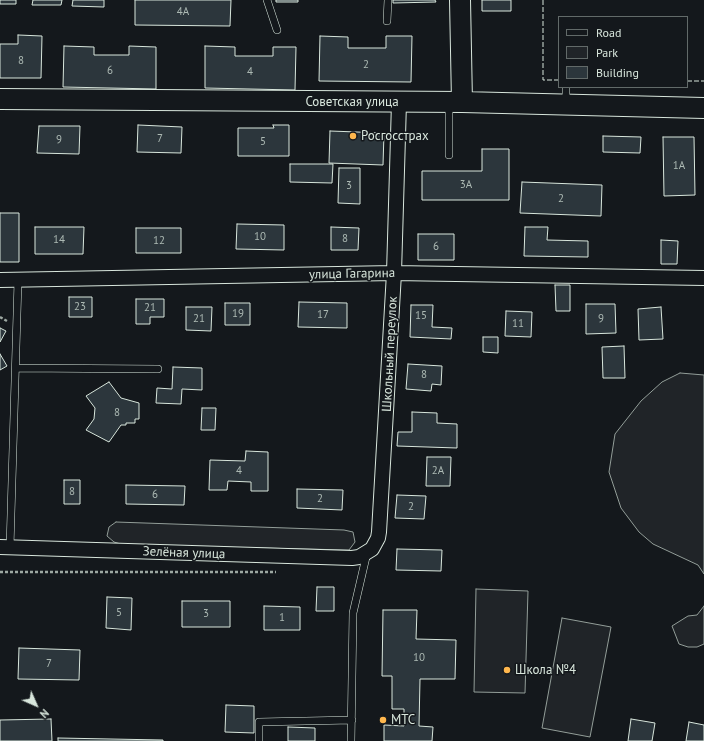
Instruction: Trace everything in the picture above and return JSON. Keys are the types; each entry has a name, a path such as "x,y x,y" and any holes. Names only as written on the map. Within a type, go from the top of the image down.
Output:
{"street":[{"path":"456,102 460,0"},
{"name":"Советская улица","path":"0,99 456,102 566,96 704,108"},
{"name":"Школьный переулок","path":"367,553 375,545 379,532 394,273 399,102"},
{"name":"улица Гагарина","path":"0,280 394,273 704,278"},
{"name":"Зелёная улица","path":"5,547 352,558 367,553"}],"lane":[{"path":"267,0 277,30"},
{"path":"388,0 388,21"},
{"path":"449,155 456,102"},
{"path":"5,547 16,368 18,280"},
{"path":"16,368 158,369"},
{"path":"351,741 352,613 367,553"},
{"path":"259,741 259,722 352,720"}],"path":[{"path":"0,572 284,572"}],"green space":[{"path":"680,373 704,375 704,574 698,565 653,544 639,532 621,508 609,472 615,434 641,401 662,382"},
{"path":"116,522 344,530 353,532 355,542 349,550 124,545 114,542 107,536 109,527"},
{"path":"476,589 528,591 525,693 474,692"},
{"path":"704,606 704,644 697,647 688,647 679,644 672,626 688,616 697,615"},
{"path":"562,618 611,627 590,737 542,728"}],"building":[{"path":"0,0 16,0 16,4 0,4"},
{"path":"33,0 62,0 61,5 32,5"},
{"path":"73,0 104,0 104,7 72,6"},
{"path":"135,0 231,0 230,26 135,25"},
{"path":"276,0 298,0 298,2 276,2"},
{"path":"393,0 435,0 436,2 393,3"},
{"path":"482,0 511,0 511,11 482,11"},
{"path":"18,35 42,36 41,78 0,78 0,44 18,44"},
{"path":"320,36 348,37 348,48 386,48 386,36 412,36 411,82 319,81"},
{"path":"64,46 94,47 94,55 129,55 129,46 156,47 156,89 63,87"},
{"path":"205,46 235,47 235,56 273,56 273,47 296,47 295,90 205,88"},
{"path":"138,125 182,127 181,153 137,152"},
{"path":"273,125 289,125 289,156 238,156 238,128 274,128"},
{"path":"39,126 80,126 79,154 37,153"},
{"path":"330,131 384,133 383,165 329,163"},
{"path":"603,136 641,137 640,153 603,152"},
{"path":"663,137 694,137 695,195 664,196"},
{"path":"482,149 509,149 509,200 422,200 422,171 482,171"},
{"path":"290,164 333,164 332,183 290,182"},
{"path":"339,168 360,168 360,204 338,203"},
{"path":"522,182 602,185 601,216 520,213"},
{"path":"0,213 19,213 19,262 0,262"},
{"path":"237,224 284,225 284,250 236,249"},
{"path":"35,227 84,227 83,254 35,254"},
{"path":"331,227 359,228 358,250 331,250"},
{"path":"525,227 548,227 547,240 588,241 588,257 524,256"},
{"path":"136,228 181,228 181,253 136,253"},
{"path":"418,234 454,234 454,260 418,260"},
{"path":"661,240 678,241 677,264 661,264"},
{"path":"555,285 570,285 570,311 556,311"},
{"path":"69,297 92,297 92,317 69,317"},
{"path":"136,299 164,299 164,317 150,317 150,324 136,324"},
{"path":"299,302 347,303 347,328 298,327"},
{"path":"225,303 250,303 250,325 225,325"},
{"path":"586,304 615,304 616,333 586,334"},
{"path":"411,305 433,305 432,327 452,328 451,339 410,337"},
{"path":"186,307 212,307 211,331 186,330"},
{"path":"661,307 663,339 639,340 638,309"},
{"path":"506,311 532,312 531,337 505,336"},
{"path":"0,328 6,331 0,342"},
{"path":"483,337 498,337 498,353 483,352"},
{"path":"624,346 625,378 603,378 602,347"},
{"path":"0,354 7,366 0,370"},
{"path":"408,364 442,366 441,385 432,384 431,391 406,389"},
{"path":"173,367 202,368 202,390 182,389 181,404 156,403 157,388 172,389"},
{"path":"109,382 121,398 139,403 139,419 135,419 135,423 126,423 126,425 121,425 109,442 86,430 94,419 95,408 86,396"},
{"path":"202,408 216,408 215,430 201,430"},
{"path":"412,412 437,413 437,423 457,424 457,448 397,446 398,432 412,432"},
{"path":"246,451 268,452 268,491 251,491 251,482 228,481 227,490 209,490 210,460 245,461"},
{"path":"427,457 451,457 450,486 426,486"},
{"path":"64,480 80,480 80,504 64,504"},
{"path":"126,485 185,486 184,505 126,504"},
{"path":"297,489 343,490 342,510 297,508"},
{"path":"397,495 426,496 424,519 395,518"},
{"path":"397,549 442,550 441,571 396,570"},
{"path":"317,587 334,587 334,611 316,611"},
{"path":"107,597 132,598 131,630 106,628"},
{"path":"182,601 230,601 230,627 182,627"},
{"path":"264,606 300,607 300,630 264,630"},
{"path":"383,610 417,610 416,639 456,640 455,679 420,679 419,726 433,727 432,741 384,741 384,725 404,726 404,709 392,709 392,676 382,676"},
{"path":"19,648 80,650 79,680 18,679"},
{"path":"226,705 254,706 254,733 225,732"},
{"path":"51,719 52,741 0,741 0,720"},
{"path":"631,719 655,723 652,741 628,741"},
{"path":"689,722 704,725 704,741 686,741"},
{"path":"288,727 315,728 315,741 288,741"},
{"path":"58,738 163,740 163,741 58,741"}],"fence":[{"path":"543,0 543,80 558,80"},
{"path":"688,81 704,81"}],"place":[{"name":"Росгосстрах","path":"353,136"},
{"name":"Школа №4","path":"507,670"},
{"name":"МТС","path":"383,720"}]}
